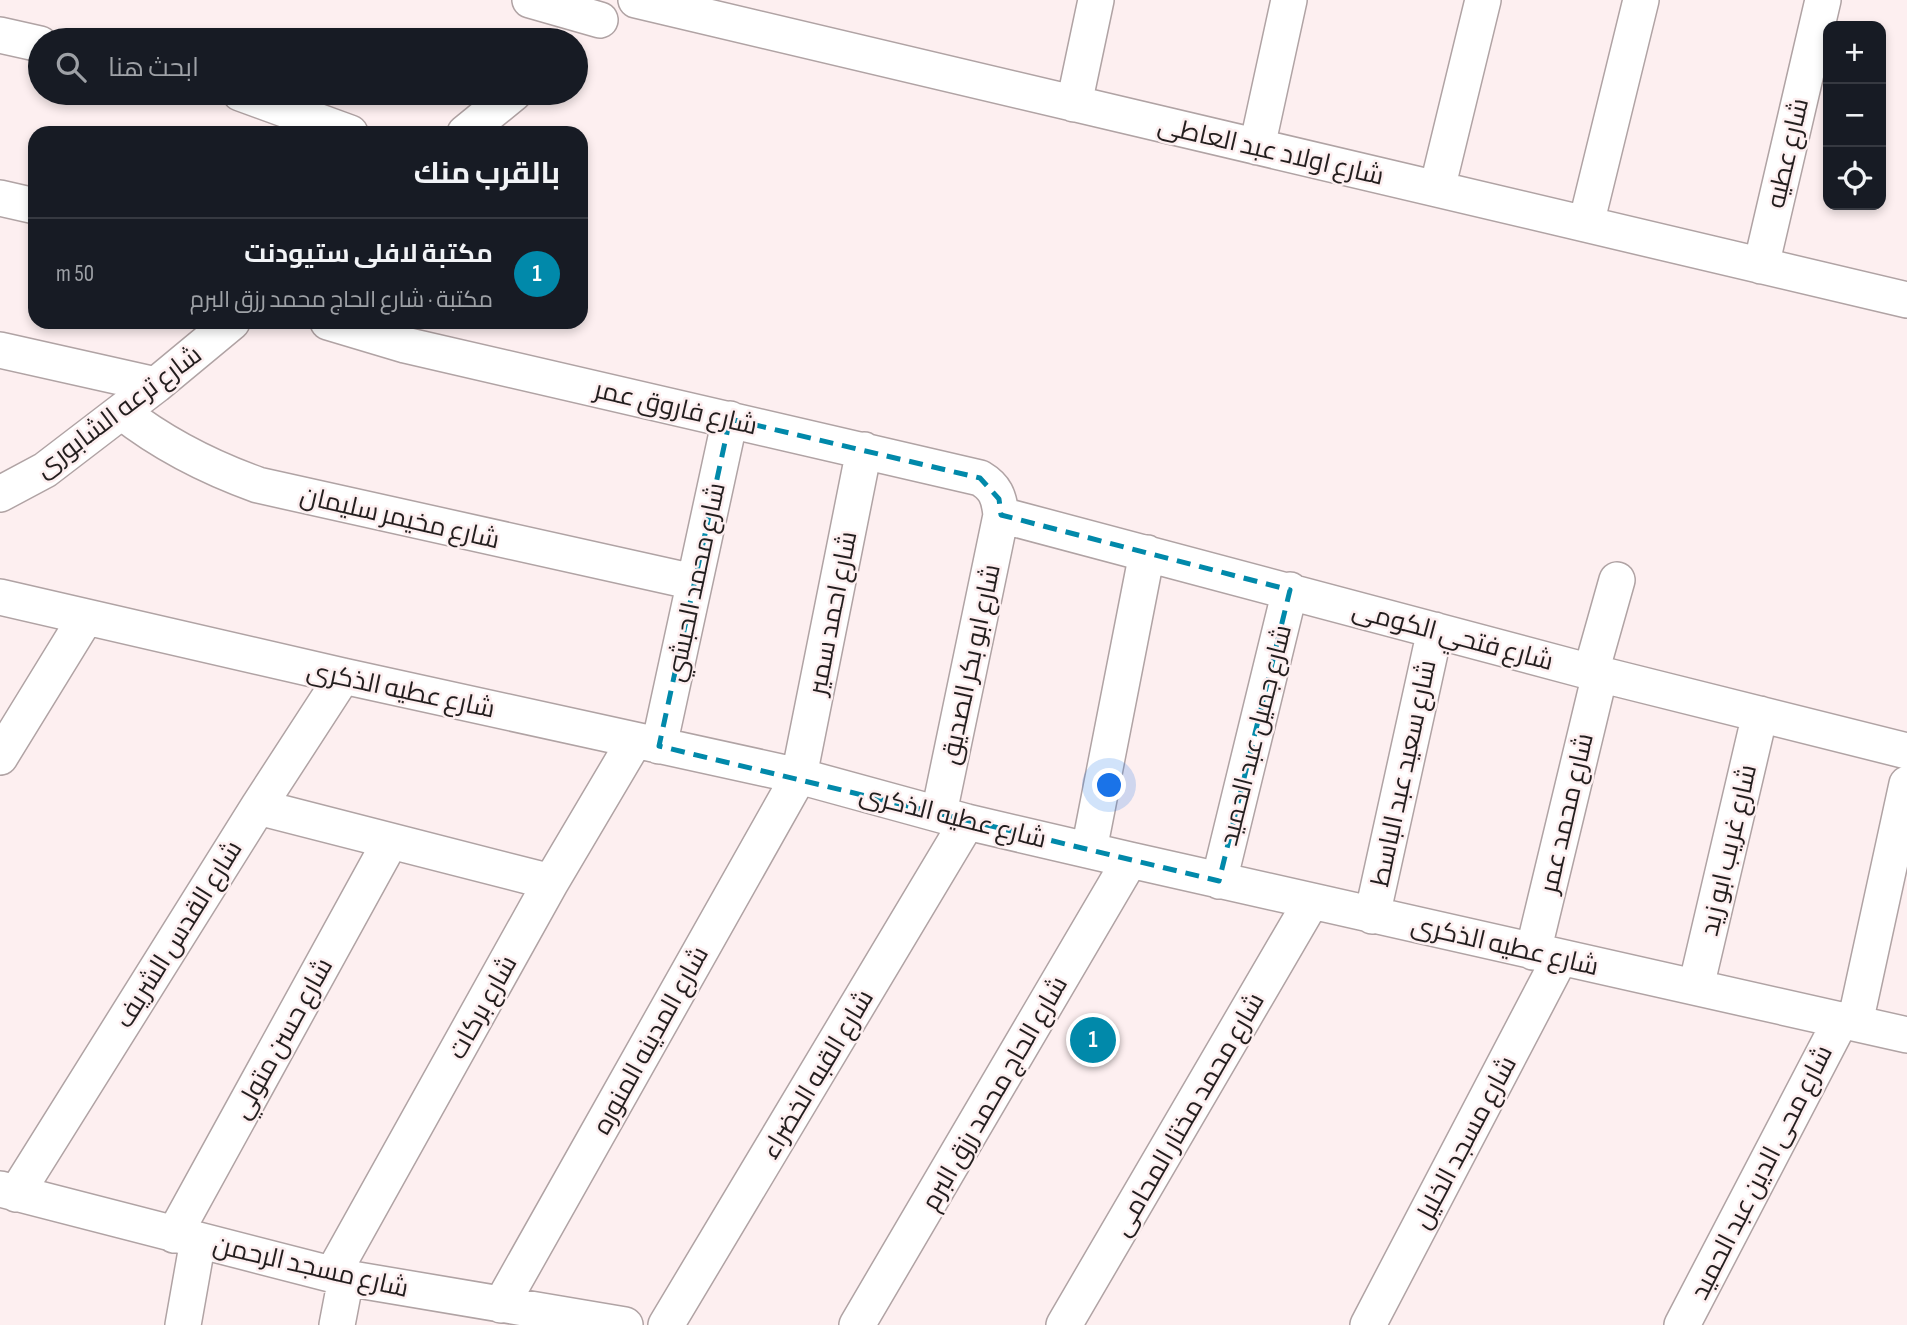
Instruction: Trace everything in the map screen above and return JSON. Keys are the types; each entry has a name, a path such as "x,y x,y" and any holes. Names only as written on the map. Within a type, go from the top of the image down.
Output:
{"street":[{"path":"530,0 600,20"},
{"name":"شارع اولاد عبد العاطى","path":"636,0 1907,300"},
{"path":"1073,104 1096,0"},
{"path":"1257,147 1289,0"},
{"path":"1437,189 1483,0"},
{"path":"1586,224 1641,0"},
{"name":"شارع عطيه","path":"1761,266 1823,0"},
{"path":"0,35 28,41"},
{"path":"273,105 331,126"},
{"path":"474,126 499,105"},
{"path":"0,198 28,204"},
{"name":"شارع ترعه الشابورى","path":"0,494 45,470 122,412 223,329"},
{"name":"شارع فاروق عمر","path":"351,329 405,345 980,478 993,486 999,499 1001,514"},
{"path":"0,350 156,384"},
{"name":"شارع مخيمر سليمان","path":"122,412 178,451 217,470 258,485 694,582"},
{"name":"شارع محمد الحبشي","path":"647,743 694,582 730,419"},
{"name":"شارع احمد سمير","path":"799,776 864,450"},
{"name":"شارع فتحي الكومى","path":"1001,514 1595,673 1907,751"},
{"name":"شارع ابو بكر الصديق","path":"953,818 1001,514"},
{"path":"1088,850 1147,553"},
{"name":"شارع محمد عمر","path":"1547,955 1595,673 1617,580"},
{"name":"شارع جميل عبد الحميد","path":"1219,881 1290,590"},
{"name":"شارع عطيه الذكرى","path":"0,597 343,676 799,776 953,818 1219,881 1907,1035"},
{"path":"0,757 86,617"},
{"name":"شارع سعيد عبد الباسط","path":"1372,916 1434,630"},
{"name":"شارع القدس الشريف","path":"8,1191 343,676"},
{"name":"شارع غريب ابو زيد","path":"1696,987 1760,714"},
{"name":"شارع بركات","path":"337,1325 339,1276 551,882 647,743"},
{"name":"شارع المدينه المنوره","path":"477,1309 799,776"},
{"name":"شارع محى الدين عبد الحميد","path":"1682,1325 1848,1021 1907,784"},
{"path":"258,807 551,882"},
{"name":"شارع القبه الخضراء","path":"666,1325 953,818"},
{"name":"شارع حسن متولي","path":"183,1325 186,1238 390,842"},
{"name":"شارع الحاج محمد رزق البرم","path":"857,1325 1130,860"},
{"name":"شارع محمد مختار المحامى","path":"1064,1325 1311,902"},
{"name":"شارع مسجد الخليل","path":"1368,1325 1547,955"},
{"name":"شارع مسجد الرحمن","path":"8,1191 186,1238 477,1309 616,1324"}],"highlighted area":[{"path":"730,419 980,478 999,499 1001,515 1290,590 1219,881 659,746"}],"place":[{"name":"مكتبة لافلى ستيودنت","path":"1093,1040"}]}
